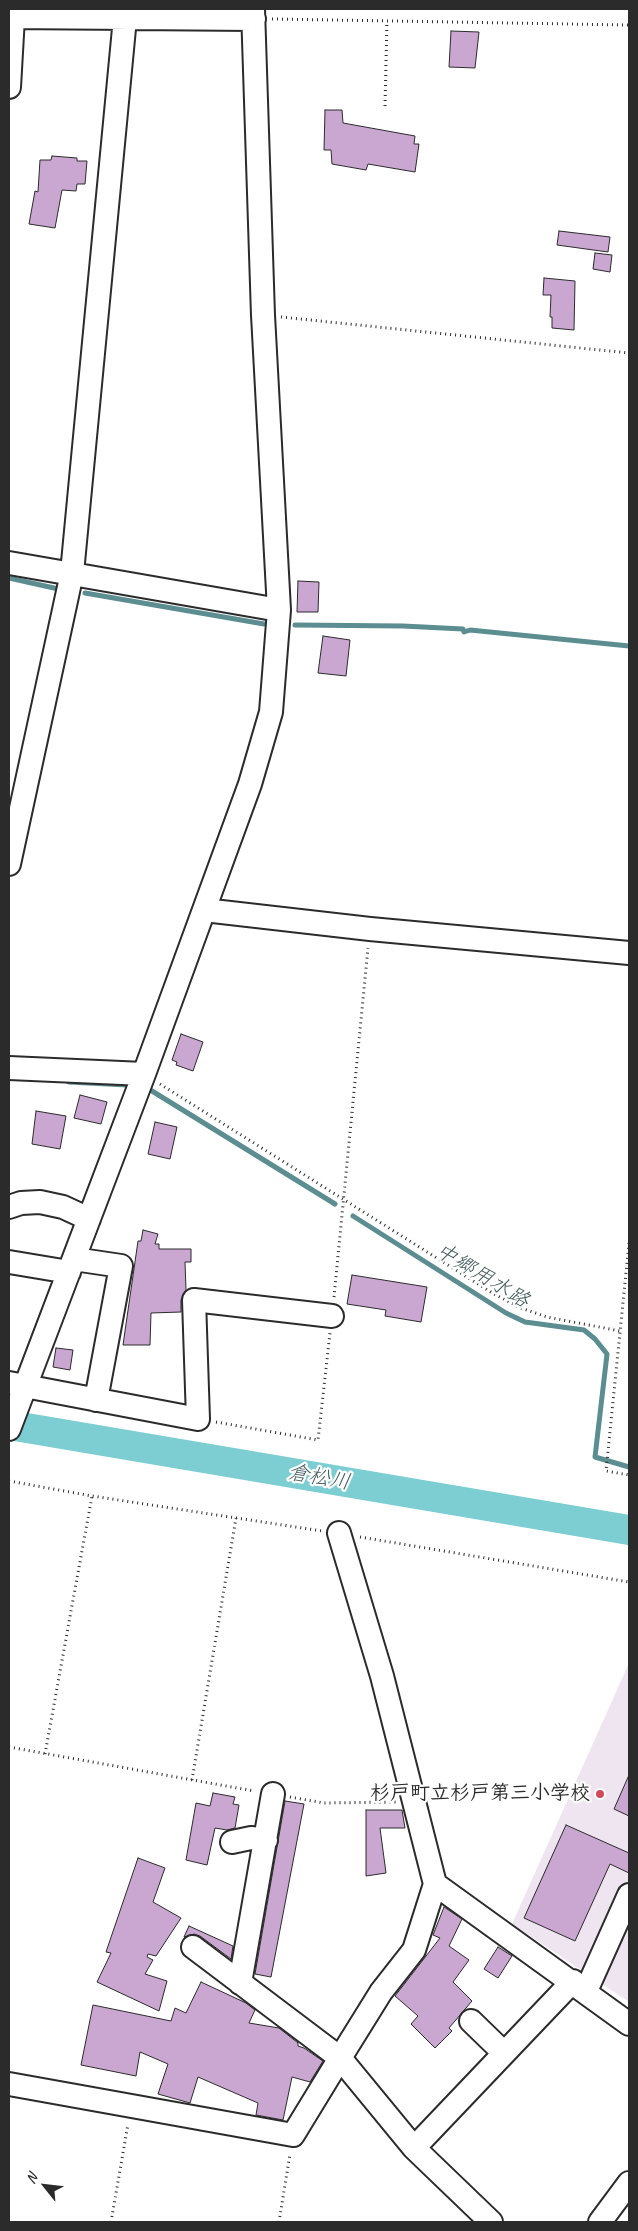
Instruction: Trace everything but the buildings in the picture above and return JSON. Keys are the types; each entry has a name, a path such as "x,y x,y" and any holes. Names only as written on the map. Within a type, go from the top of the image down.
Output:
{"street":[{"path":"9,86 11,17 125,18 253,14 263,315 279,610 270,712 250,784 72,1266 19,1386 9,1429"},
{"path":"9,864 72,574 125,18"},
{"path":"9,563 279,610"},
{"path":"204,910 370,929 629,953"},
{"path":"9,1068 144,1074"},
{"path":"9,1207 21,1203 40,1202 63,1207 89,1220"},
{"path":"9,1262 72,1266 121,1266 96,1400"},
{"path":"19,1386 198,1419 194,1300 332,1316"},
{"path":"9,2084 293,2135 381,1992 414,1950 435,1884 382,1676 339,1533"},
{"path":"240,1983 273,1794"},
{"path":"232,1842 251,1838 266,1840"},
{"path":"435,1884 579,1986 629,2024"},
{"path":"414,2148 504,2053 579,1986 629,1895"},
{"path":"193,1947 340,2058 414,2148 491,2222"},
{"path":"471,2021 504,2053"},
{"path":"600,2222 629,2183"}],"path":[{"path":"253,14 387,21 629,25"},
{"path":"385,106 387,21"},
{"path":"263,315 629,353"},
{"path":"198,1419 318,1440 345,1200 370,929"},
{"path":"144,1074 494,1294 521,1308 547,1318 620,1331"},
{"path":"629,1243 606,1471 629,1475"},
{"path":"45,1754 92,1496"},
{"path":"192,1780 236,1518"},
{"path":"9,1747 324,1803 414,1802"},
{"path":"111,2222 131,2106"},
{"path":"279,2222 293,2135"}],"shaded area":[{"name":"杉戸町立杉戸第三小学校","path":"629,1663 629,2002 512,1924"}],"waterway":[{"path":"9,578 63,590"},
{"path":"85,593 264,624"},
{"path":"295,625 403,626 463,629 464,632 470,630 629,646"},
{"name":"中郷用水路","path":"69,1082 127,1085"},
{"name":"中郷用水路","path":"152,1091 335,1204"},
{"name":"中郷用水路","path":"353,1216 506,1313 525,1322 584,1330 595,1339 607,1354 595,1457 629,1467"},
{"name":"倉松川","path":"9,1425 629,1530"}],"place":[{"name":"杉戸町立杉戸第三小学校","path":"600,1794"}]}
